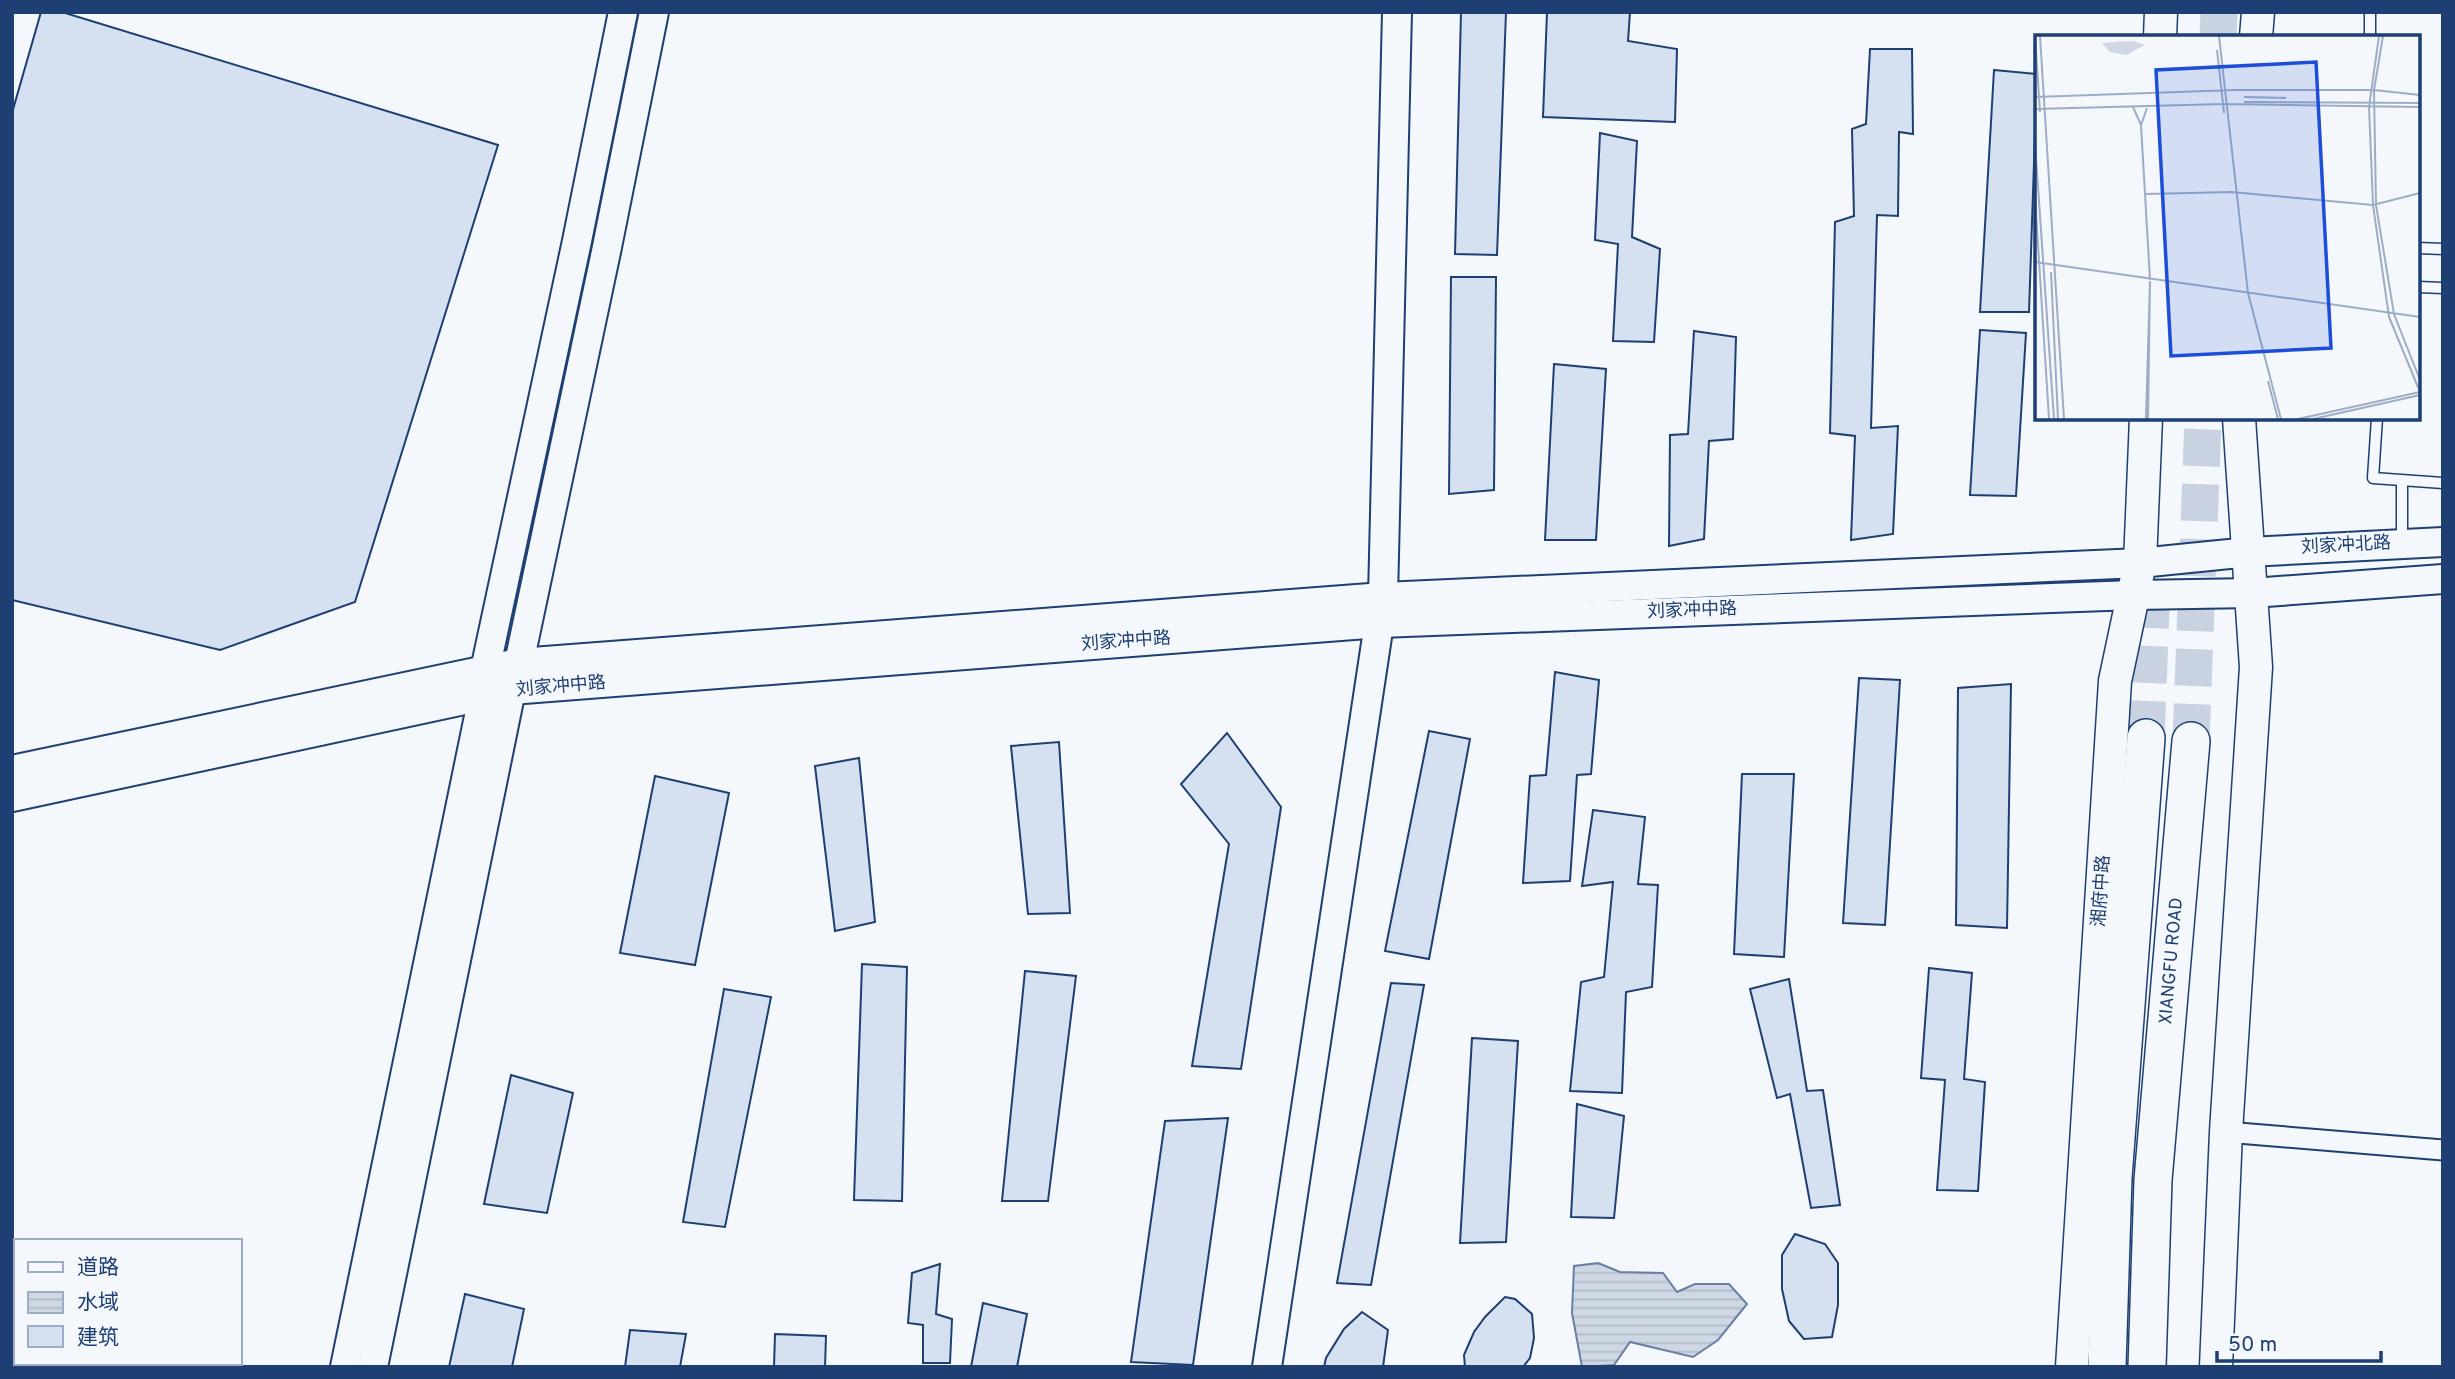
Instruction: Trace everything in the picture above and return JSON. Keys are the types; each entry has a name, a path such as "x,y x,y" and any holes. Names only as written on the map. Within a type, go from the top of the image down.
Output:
{"highway":[{"path":"2107,1367 2113,1178 2146,738"},
{"name":"XIANGFU ROAD","path":"2147,1367 2153,1180 2191,741"}],"main road":[{"path":"345,1367 623,12"},
{"path":"373,1367 511,690 519,663 654,12"},
{"path":"1267,1367 1382,610 1396,12"},
{"path":"2160,35 2161,12"},
{"path":"2256,35 2258,12"},
{"name":"湘府中路","path":"2072,1367 2115,681 2140,563 2146,420"},
{"path":"2216,1367 2226,1132 2256,667 2239,420"},
{"name":"刘家冲北路","path":"2249,552 2443,542"},
{"name":"刘家冲中路","path":"12,797 484,683 519,663 2140,563 2249,552"},
{"path":"2252,593 2443,579"},
{"name":"刘家冲中路","path":"12,769 484,683 511,690 1382,610 2252,593"}],"street":[{"path":"2226,1132 2443,1150"}],"lane":[{"path":"2370,12 2370,35"},
{"path":"2420,248 2443,249"},
{"path":"2420,287 2443,288"},
{"path":"2377,420 2374,478 2443,483"},
{"path":"2402,481 2402,543"}],"water":[{"path":"1598,1263 1620,1272 1663,1273 1677,1292 1695,1284 1729,1284 1747,1304 1718,1340 1693,1357 1630,1342 1614,1365 1582,1367 1572,1313 1574,1266"}],"building":[{"path":"41,12 62,12 498,145 355,602 220,650 12,600 12,113"},
{"path":"1461,12 1506,12 1497,255 1455,254"},
{"path":"1547,12 1630,12 1628,41 1677,49 1675,122 1543,117"},
{"path":"1870,49 1912,49 1913,134 1899,132 1898,216 1877,215 1871,428 1898,426 1893,534 1851,540 1855,436 1830,433 1835,222 1854,216 1852,129 1866,124"},
{"path":"1994,70 2035,74 2029,312 1980,312"},
{"path":"1600,133 1637,141 1632,237 1660,249 1654,342 1613,341 1618,244 1595,240"},
{"path":"1451,277 1496,277 1494,490 1449,494"},
{"path":"1980,330 2026,333 2016,496 1970,495"},
{"path":"1694,331 1736,337 1733,439 1709,441 1704,539 1669,546 1670,435 1688,434"},
{"path":"1554,364 1606,369 1596,540 1545,540"},
{"path":"1555,672 1599,680 1591,774 1577,775 1570,881 1523,883 1530,776 1546,775"},
{"path":"1859,678 1900,680 1885,925 1843,923"},
{"path":"2011,684 2007,928 1956,925 1958,688"},
{"path":"1429,731 1470,739 1429,959 1385,951"},
{"path":"1227,733 1281,807 1241,1069 1192,1066 1229,844 1181,784"},
{"path":"1059,742 1070,913 1028,914 1011,746"},
{"path":"859,758 875,922 835,931 815,766"},
{"path":"1742,774 1794,774 1784,957 1734,954"},
{"path":"655,776 729,793 695,965 620,953"},
{"path":"1593,810 1645,817 1638,884 1658,885 1652,987 1626,992 1622,1093 1570,1091 1581,982 1604,977 1613,882 1582,886"},
{"path":"862,964 907,967 902,1201 854,1200"},
{"path":"1929,968 1972,973 1964,1079 1985,1082 1978,1191 1937,1190 1945,1080 1921,1078"},
{"path":"1025,971 1076,976 1048,1201 1002,1201"},
{"path":"1789,979 1807,1091 1823,1090 1840,1205 1811,1208 1790,1094 1777,1098 1750,989"},
{"path":"1391,983 1424,985 1371,1285 1337,1283"},
{"path":"724,989 771,997 725,1227 683,1222"},
{"path":"1472,1038 1518,1041 1506,1242 1460,1243"},
{"path":"511,1075 573,1093 547,1213 484,1204"},
{"path":"1577,1104 1624,1116 1614,1218 1571,1217"},
{"path":"1228,1118 1193,1365 1131,1362 1165,1121"},
{"path":"1795,1234 1825,1244 1838,1263 1838,1305 1832,1337 1804,1339 1789,1321 1782,1289 1782,1255"},
{"path":"940,1264 936,1314 952,1319 950,1363 923,1363 923,1325 908,1323 912,1273"},
{"path":"465,1294 524,1309 512,1367 449,1367"},
{"path":"1505,1297 1515,1299 1532,1314 1534,1338 1530,1358 1523,1367 1465,1367 1464,1355 1474,1332"},
{"path":"983,1303 1027,1314 1017,1367 971,1367"},
{"path":"1362,1312 1388,1330 1383,1367 1324,1367 1326,1358 1344,1329"},
{"path":"630,1330 686,1334 680,1367 625,1367"},
{"path":"775,1334 826,1336 825,1367 774,1367"}],"tunnel":[{"path":"2218,35 2219,12"},
{"path":"2191,741 2203,420"},
{"path":"2146,738 2153,559"}]}
